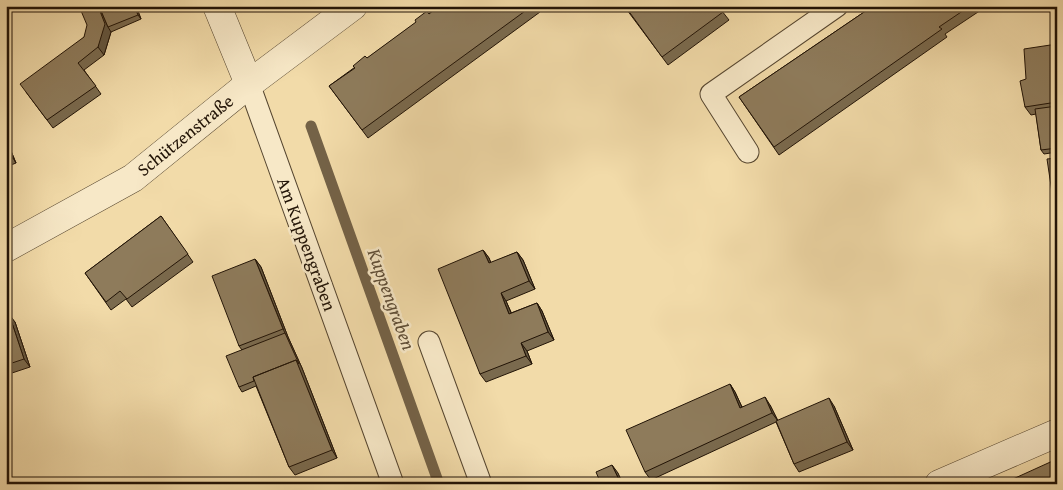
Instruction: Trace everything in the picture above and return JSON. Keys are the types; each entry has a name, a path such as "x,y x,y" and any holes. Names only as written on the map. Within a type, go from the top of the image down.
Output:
{"street":[{"name":"Am Kuppengraben","path":"217,6 248,84"},
{"name":"Schützenstraße","path":"6,248 132,178 248,84 353,6"},
{"path":"939,484 1057,433"}],"lane":[{"path":"748,152 711,94 837,6"},
{"name":"Am Kuppengraben","path":"248,84 393,484"},
{"path":"429,342 481,484"}],"building":[{"path":"79,6 98,6 105,24 98,47 78,63 96,86 47,120 20,84 84,37 87,25"},
{"path":"99,6 134,6 138,15 108,27"},
{"path":"439,6 532,6 362,130 329,86 355,68 353,66 365,56 367,58 416,22 415,20 427,11 429,14"},
{"path":"625,6 718,6 723,12 662,57"},
{"path":"873,6 970,6 939,27 942,29 774,147 739,97"},
{"path":"1057,44 1057,102 1025,107 1020,81 1026,79 1024,49"},
{"path":"1057,106 1057,148 1041,150 1035,109"},
{"path":"6,142 13,158 6,161"},
{"path":"1057,158 1057,226 1047,159"},
{"path":"161,216 188,254 127,299 120,291 106,302 85,273"},
{"path":"483,250 489,263 517,252 529,281 501,293 505,304 509,314 537,303 548,332 521,343 526,356 480,374 438,269"},
{"path":"255,259 283,329 239,346 212,276"},
{"path":"9,314 24,359 6,365 6,315"},
{"path":"285,333 299,364 296,360 253,377 254,381 239,387 226,356"},
{"path":"296,360 332,450 289,467 253,377"},
{"path":"730,384 740,408 765,397 772,413 645,472 626,430"},
{"path":"829,398 847,442 794,464 776,421"},
{"path":"1057,459 1057,484 1002,484"},
{"path":"612,465 621,484 601,484 596,472"}],"waterway":[{"name":"Kuppengraben","path":"311,126 439,484"}]}
